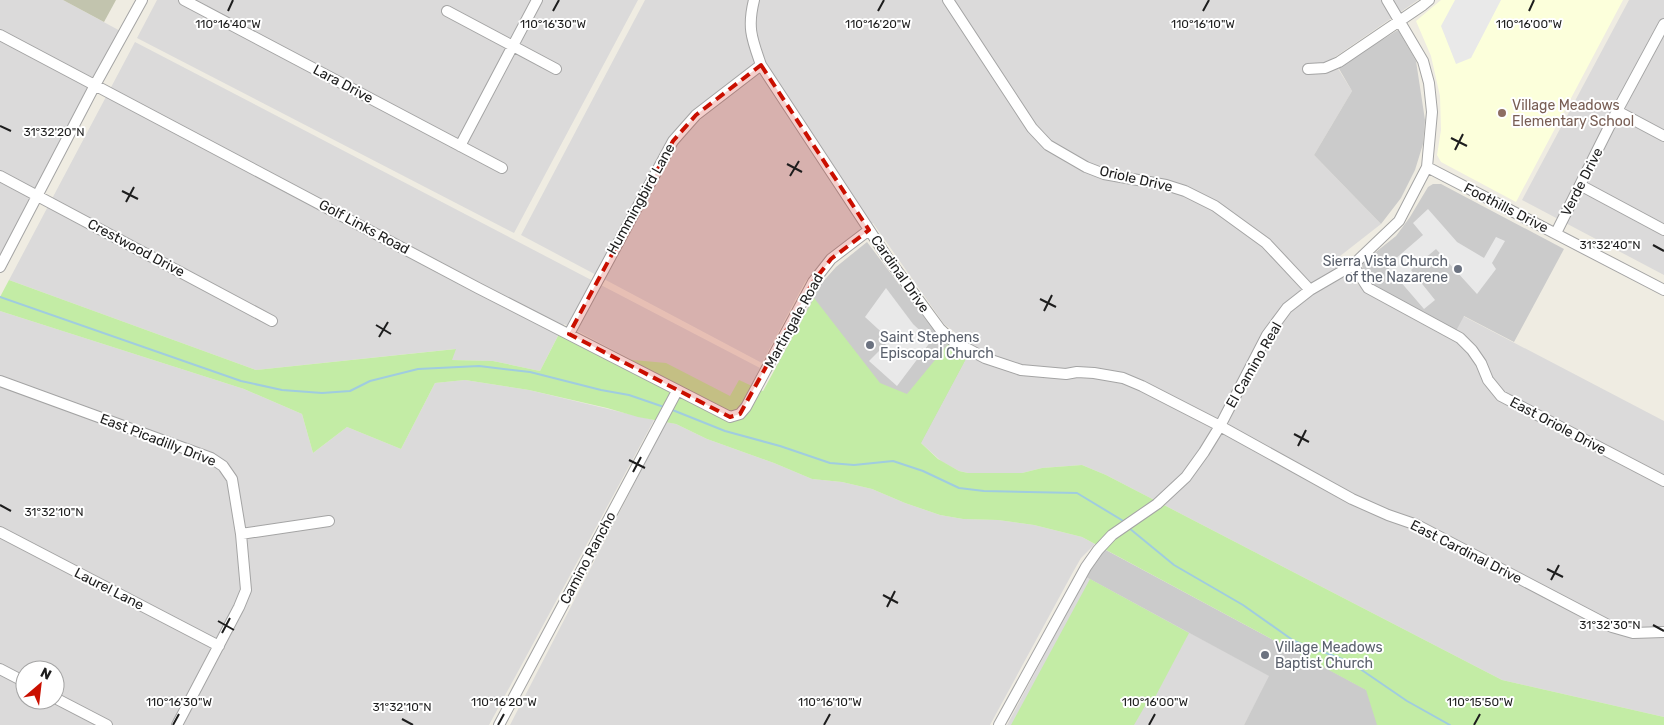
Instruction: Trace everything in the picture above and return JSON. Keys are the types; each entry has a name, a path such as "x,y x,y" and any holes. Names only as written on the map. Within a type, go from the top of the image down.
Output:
{"street":[{"path":"0,267 95,85 142,0"},
{"name":"Lara Drive","path":"184,0 502,168"},
{"path":"460,146 537,0"},
{"name":"Cardinal Drive","path":"754,0 750,19 750,35 762,65 868,230 940,329 953,341 972,353 1021,370 1066,374 1076,372 1094,373 1123,378 1220,426"},
{"name":"Oriole Drive","path":"948,0 1032,128 1048,144 1086,167 1104,174 1166,185 1185,191 1215,206 1266,242 1310,290"},
{"name":"El Camino Real","path":"999,725 1086,566 1112,535 1157,504 1186,478 1220,426 1267,335 1287,308 1310,290 1353,264 1399,221 1427,167 1432,112 1429,83 1423,61 1387,0"},
{"path":"1308,69 1325,68 1339,62 1429,0"},
{"path":"447,11 556,69"},
{"name":"Verde Drive","path":"1556,234 1618,111 1660,39 1664,24"},
{"name":"Golf Links Road","path":"0,35 677,391 730,417"},
{"name":"Hummingbird Lane","path":"569,334 673,141 696,115 762,65"},
{"path":"1618,111 1664,136"},
{"name":"Foothills Drive","path":"1427,167 1664,290"},
{"name":"Crestwood Drive","path":"0,176 272,320"},
{"path":"1580,185 1664,230"},
{"name":"Martingale Road","path":"730,417 740,414 746,407 813,282 831,259 868,230"},
{"name":"East Oriole Drive","path":"1353,264 1368,288 1460,338 1472,350 1481,363 1488,380 1501,396 1664,481"},
{"name":"East Picadilly Drive","path":"0,381 211,458 223,466 232,478 241,534 246,590 219,646"},
{"name":"Camino Rancho","path":"499,725 677,391"},
{"name":"East Cardinal Drive","path":"1220,426 1352,499 1417,525 1612,627 1633,632 1664,632"},
{"path":"241,534 328,521"},
{"name":"Laurel Lane","path":"0,532 219,646"},
{"path":"177,725 219,646"},
{"path":"0,670 15,677"},
{"path":"65,703 107,725"}],"highlighted area":[{"path":"761,65 869,230 831,259 813,282 740,414 730,417 569,334 673,141 696,115"}],"shaded area":[{"path":"0,0 63,0 124,33 0,267"},
{"path":"63,0 116,0 104,22"},
{"path":"157,0 638,0 514,233 137,38"},
{"path":"645,0 1418,0 1332,59 1352,91 1314,155 1381,224 1335,260 1348,276 1373,297 1452,339 1463,316 1664,421 1664,717 1502,680 1106,475 1082,465 1042,468 1022,473 968,473 959,471 941,461 921,443 973,346 944,324 873,223 827,256 805,282 762,363 521,235"},
{"name":"Village Meadows Elementary School","path":"1441,0 1623,0 1516,202 1441,162 1437,155 1441,130 1440,96 1431,56 1416,21"},
{"path":"1455,0 1501,0 1471,58 1456,64 1441,26"},
{"path":"1629,0 1664,0 1664,275 1522,200"},
{"path":"1398,30 1416,61 1425,120 1423,144 1415,170 1401,198 1381,224 1314,155 1352,91 1338,67"},
{"path":"135,42 760,368 742,404 730,412 564,324 540,371 493,361 451,360 455,349 256,370 9,280"},
{"name":"Sierra Vista Church of the Nazarene","path":"1433,184 1441,184 1564,249 1514,342 1464,316 1456,331 1372,286 1363,275 1362,263 1396,236 1428,187"},
{"path":"1428,209 1457,242 1484,258 1496,237 1505,241 1492,263 1496,269 1477,294 1436,249 1411,270 1435,300 1424,309 1387,266 1423,235 1413,223"},
{"name":"Saint Stephens Episcopal Church","path":"867,242 936,333 967,357 921,443 775,369 820,285 836,267"},
{"path":"886,288 913,324 931,341 897,386 869,361 890,340 865,317"},
{"path":"0,311 244,389 302,414 313,453 347,427 401,449 435,383 465,380 529,390 654,420 489,725 0,725"},
{"path":"666,422 676,424 707,439 812,479 842,482 872,489 940,515 963,519 998,520 1034,525 1082,537 1095,544 1081,558 990,725 510,725"},
{"name":"Village Meadows Baptist Church","path":"1104,549 1432,725 1244,725 1269,676 1086,577"},
{"path":"1086,577 1270,676 1244,725 1007,725"}],"green space":[{"path":"9,280 256,370 456,349 452,360 493,361 540,371 559,334 622,359 666,363 730,396 739,380 763,391 814,298 880,383 907,394 949,343 967,357 921,443 938,459 959,471 968,473 1022,473 1042,468 1082,465 1106,475 1502,680 1664,717 1664,725 1377,725 1366,690 1082,537 1034,525 998,520 963,519 940,515 872,489 842,482 812,479 707,439 676,424 638,417 529,390 465,380 435,383 401,449 347,427 313,453 302,414 244,389 0,311 0,297"},
{"path":"1090,579 1189,633 1153,701 1149,699 1134,725 1011,725"}],"waterway":[{"path":"0,297 241,381 282,390 322,393 350,391 370,381 418,369 479,366 530,372 629,395 664,407"},
{"path":"670,409 725,431 780,446 830,463 854,465 893,461 923,471 959,488 984,491 1077,493 1125,522"},
{"path":"1129,528 1174,565 1243,605 1294,641 1350,662 1407,701 1450,725"}],"place":[{"name":"Village Meadows Elementary School","path":"1502,113"},
{"name":"Sierra Vista Church of the Nazarene","path":"1458,269"},
{"name":"Saint Stephens Episcopal Church","path":"870,345"},
{"name":"Village Meadows Baptist Church","path":"1265,655"}]}
